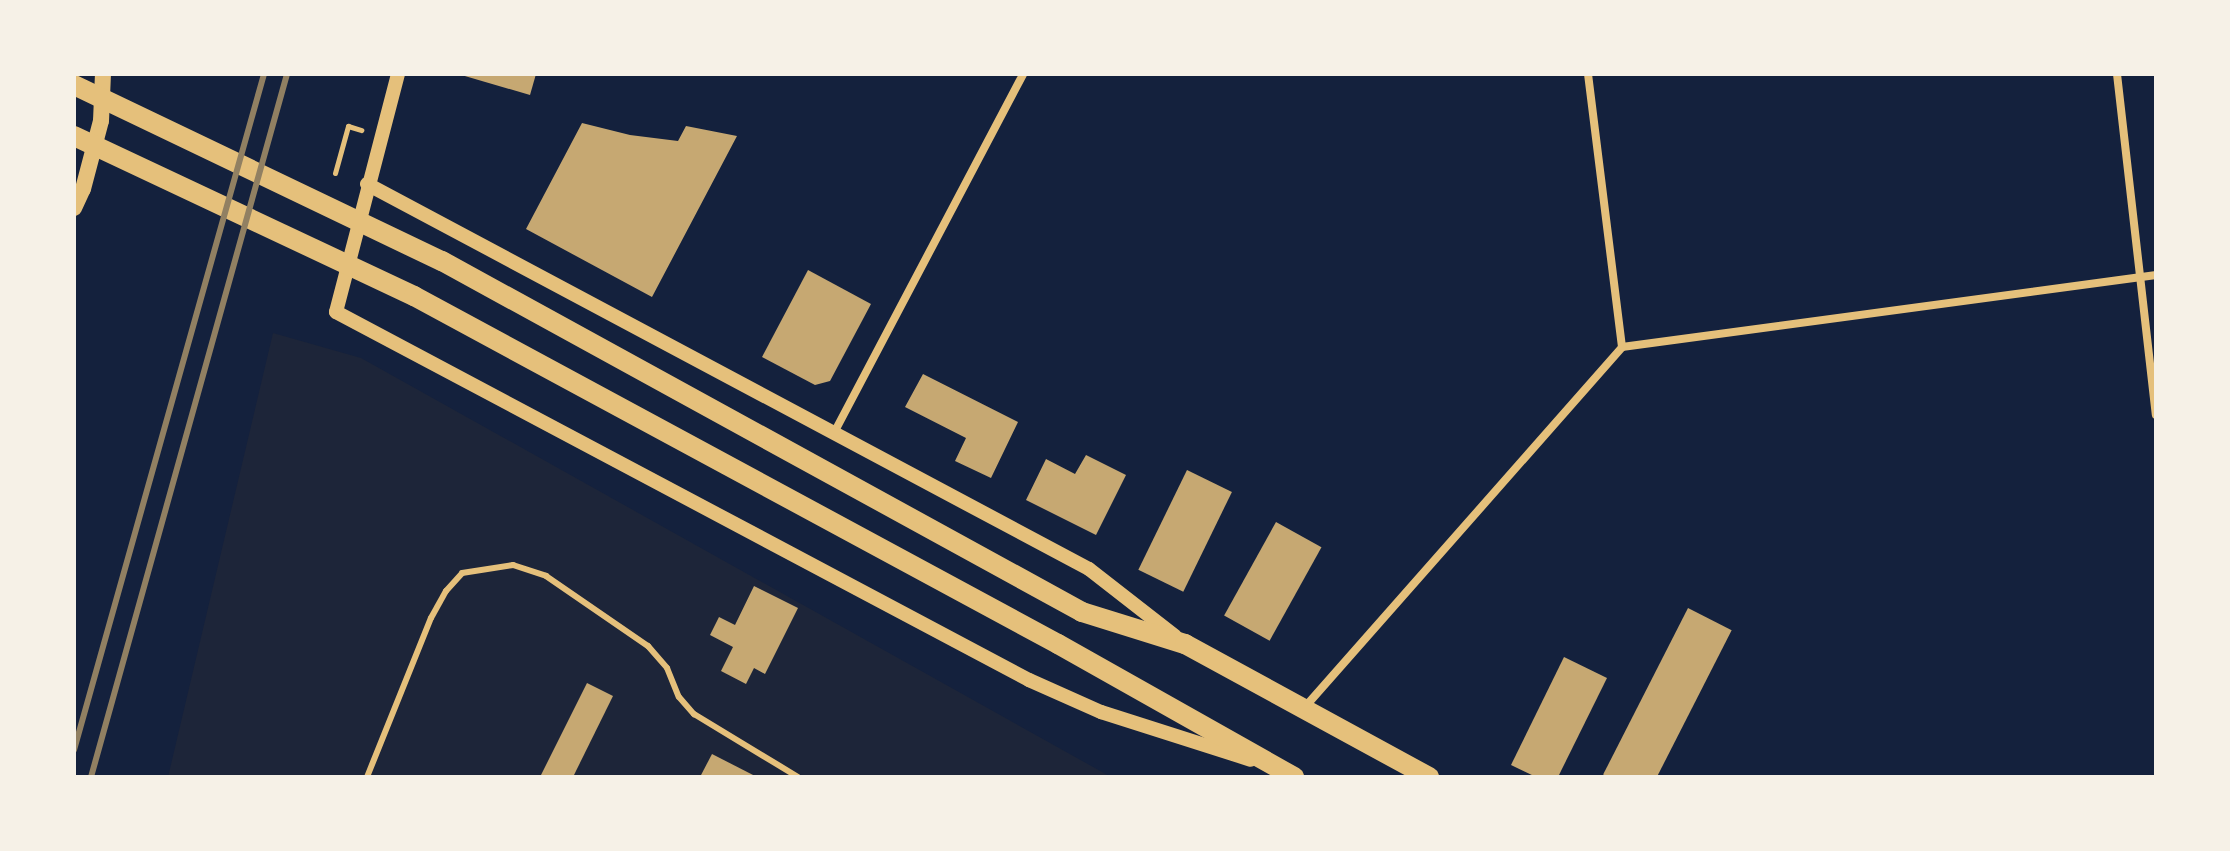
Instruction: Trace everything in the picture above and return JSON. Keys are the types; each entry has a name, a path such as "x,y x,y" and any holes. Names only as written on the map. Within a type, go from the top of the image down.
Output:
{"main road":[{"path":"74,208 78,187 101,121 103,74"},
{"path":"74,85 442,261 1082,612 1185,644 1429,777"},
{"path":"74,136 414,296 1058,644 1288,773"}],"street":[{"path":"398,74 336,312 1029,680 1101,712 1288,773"},
{"path":"835,431 1023,74"},
{"path":"1588,74 1622,347"},
{"path":"2117,74 2156,415"},
{"path":"367,184 1089,569 1185,644"},
{"path":"1305,707 1622,347 2156,275"}],"lane":[{"path":"367,777 431,618 446,591 462,573 513,565 546,576 648,646 667,668 679,697 694,714 798,777"}],"path":[{"path":"335,173 348,126"}],"shaded area":[{"path":"273,333 361,358 1111,777 168,777"}],"building":[{"path":"458,74 536,74 530,95"},
{"path":"582,123 630,135 678,141 686,126 737,136 652,297 526,229"},
{"path":"808,270 871,304 830,381 815,385 762,357"},
{"path":"923,374 1018,422 991,478 955,461 966,438 905,407"},
{"path":"1086,455 1126,475 1096,535 1026,500 1046,459 1075,474"},
{"path":"1187,470 1232,492 1183,592 1138,570"},
{"path":"1276,522 1321,547 1270,641 1224,616"},
{"path":"754,586 798,608 765,674 754,668 746,684 721,671 733,647 710,635 719,617 735,625"},
{"path":"1688,608 1732,630 1657,777 1603,775"},
{"path":"1564,657 1607,678 1558,777 1536,777 1511,765"},
{"path":"587,683 613,696 573,777 540,777"},
{"path":"712,754 757,777 700,777"}],"railway":[{"path":"74,750 264,74"},
{"path":"91,777 287,74"}]}
